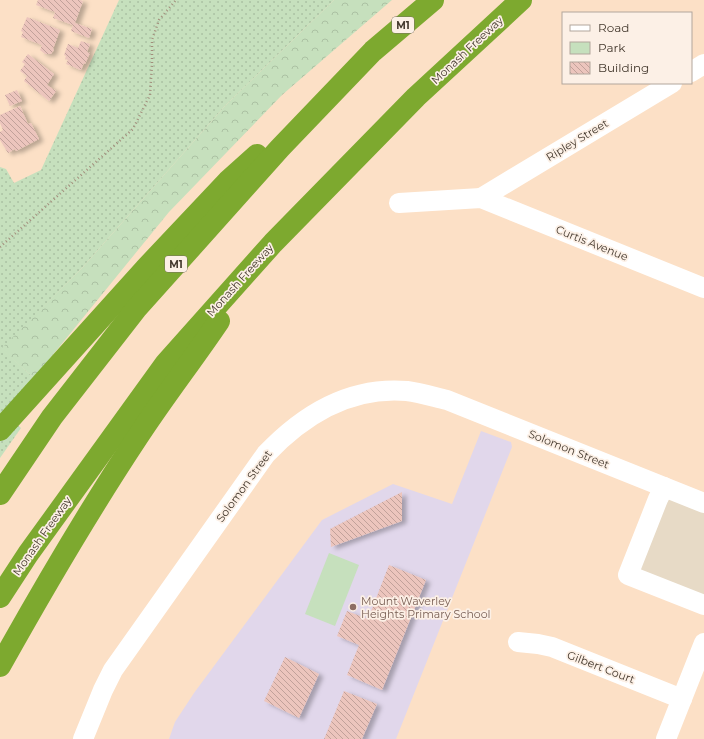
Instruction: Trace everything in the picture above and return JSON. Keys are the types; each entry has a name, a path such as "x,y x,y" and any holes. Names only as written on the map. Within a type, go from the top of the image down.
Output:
{"highway":[{"name":"M1","path":"0,494 52,417 136,309 280,148 373,51 433,0"},
{"name":"Monash Freeway","path":"0,597 28,554 166,363 273,243 416,97 522,0"},
{"path":"0,430 145,269 228,181 297,117 373,51"},
{"path":"0,666 50,576 129,450 273,243"}],"street":[{"path":"692,71 704,64"},
{"name":"Ripley Street","path":"481,198 670,84"},
{"path":"399,203 481,198"},
{"name":"Curtis Avenue","path":"481,198 704,288"},
{"name":"Solomon Street","path":"83,739 113,670 266,454 296,426 328,406 354,397 381,392 408,392 447,400 704,503"},
{"path":"664,487 628,574 704,605"},
{"name":"Gilbert Court","path":"518,642 552,647 682,699"},
{"path":"666,739 704,643"}],"path":[{"path":"0,247 133,129 150,95 152,40 156,26 159,20 176,0"}],"shaded area":[{"name":"Mount Waverley Heights Primary School","path":"481,431 511,442 512,447 396,739 169,739 175,722 194,693 322,520 393,484 452,504"},
{"path":"655,492 704,512 704,610 622,577"}],"green space":[{"path":"119,0 334,0 225,106 82,268 2,349 34,378 0,414 0,167 6,169 14,183 41,170"},
{"path":"334,0 392,0 282,95 169,212 34,378 1,349 82,268 225,106"},
{"path":"16,424 21,428 0,458 0,441"},
{"path":"329,553 359,565 335,626 305,614"}],"building":[{"path":"38,0 83,1 75,23 92,29 89,38 71,31 73,25 53,18 55,12 36,5"},
{"path":"27,17 60,30 53,49 54,50 51,54 45,54 40,50 42,45 21,37 23,32 21,31"},
{"path":"81,41 90,44 87,52 90,53 81,70 66,64 68,60 65,59 66,56 64,55 68,44 78,48"},
{"path":"28,54 54,74 47,85 56,91 49,101 24,81 27,76 20,71 25,64 22,62"},
{"path":"17,90 22,101 10,106 5,95"},
{"path":"20,106 28,124 31,123 39,139 16,151 15,149 8,153 0,140 0,132 3,130 0,123 0,115"},
{"path":"402,492 402,521 331,547 330,529"},
{"path":"389,565 426,580 382,690 347,675 359,645 337,636 347,611 368,619"},
{"path":"285,657 319,674 299,718 264,701"},
{"path":"344,691 377,704 362,739 324,739"}],"place":[{"name":"Mount Waverley Heights Primary School","path":"353,607"}]}
